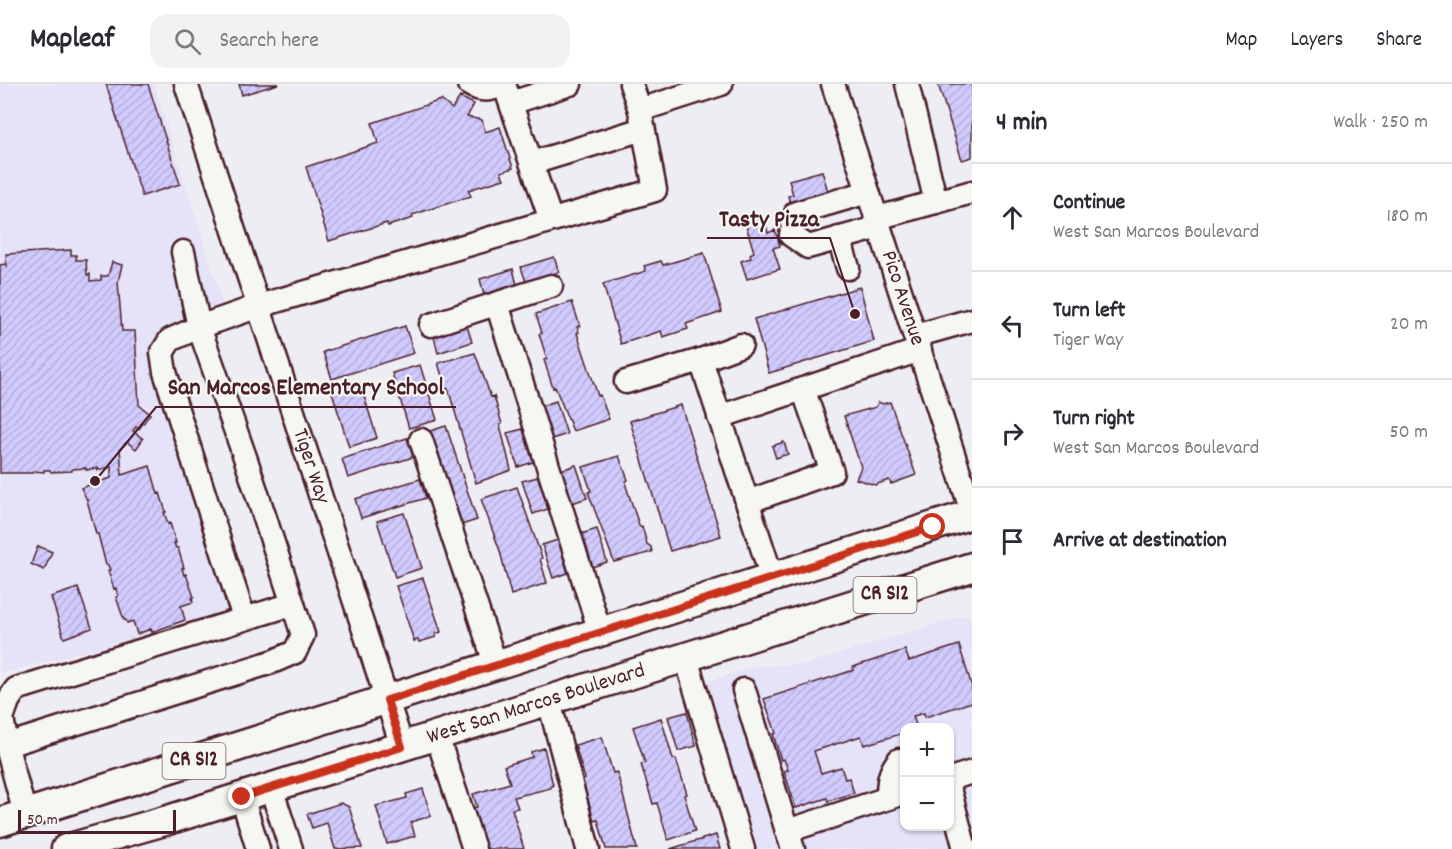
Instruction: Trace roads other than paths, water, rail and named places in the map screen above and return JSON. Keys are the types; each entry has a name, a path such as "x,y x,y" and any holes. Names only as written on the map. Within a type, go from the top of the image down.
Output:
{"main road":[{"name":"CR S12","path":"12,818 972,513"},
{"name":"West San Marcos Boulevard","path":"66,849 271,788 972,567"}],"street":[{"name":"Tiger Way","path":"186,84 402,747"},
{"path":"469,84 486,90 570,84"},
{"path":"244,618 165,372 162,353 170,340 259,306 655,190 642,120 631,84"},
{"path":"531,163 642,120 721,84"},
{"name":"Pico Avenue","path":"833,84 972,513"},
{"path":"907,84 936,202"},
{"path":"506,90 551,220"},
{"path":"868,192 796,213 791,235 808,247 936,202 972,192"},
{"path":"839,238 848,268"},
{"path":"7,745 272,662 295,652 303,635 199,327 183,252"},
{"path":"431,325 551,286"},
{"path":"497,304 600,632"},
{"path":"719,417 803,389 972,320"},
{"path":"626,382 701,360 741,345"},
{"path":"701,360 772,578"},
{"path":"747,502 832,472 803,389"},
{"path":"421,441 496,666"},
{"path":"12,818 7,745 2,718 8,701 16,689 293,604"},
{"path":"686,658 743,849"},
{"path":"744,690 790,840 896,796 888,782 891,770 899,760"},
{"path":"549,701 588,849"},
{"path":"437,736 474,849"},
{"path":"954,778 972,772"},
{"path":"271,788 291,849"},
{"path":"242,797 258,849"},
{"path":"954,808 964,849"}],"place":[{"name":"Tasty Pizza","path":"855,314"},
{"name":"San Marcos Elementary School","path":"95,481"}]}
